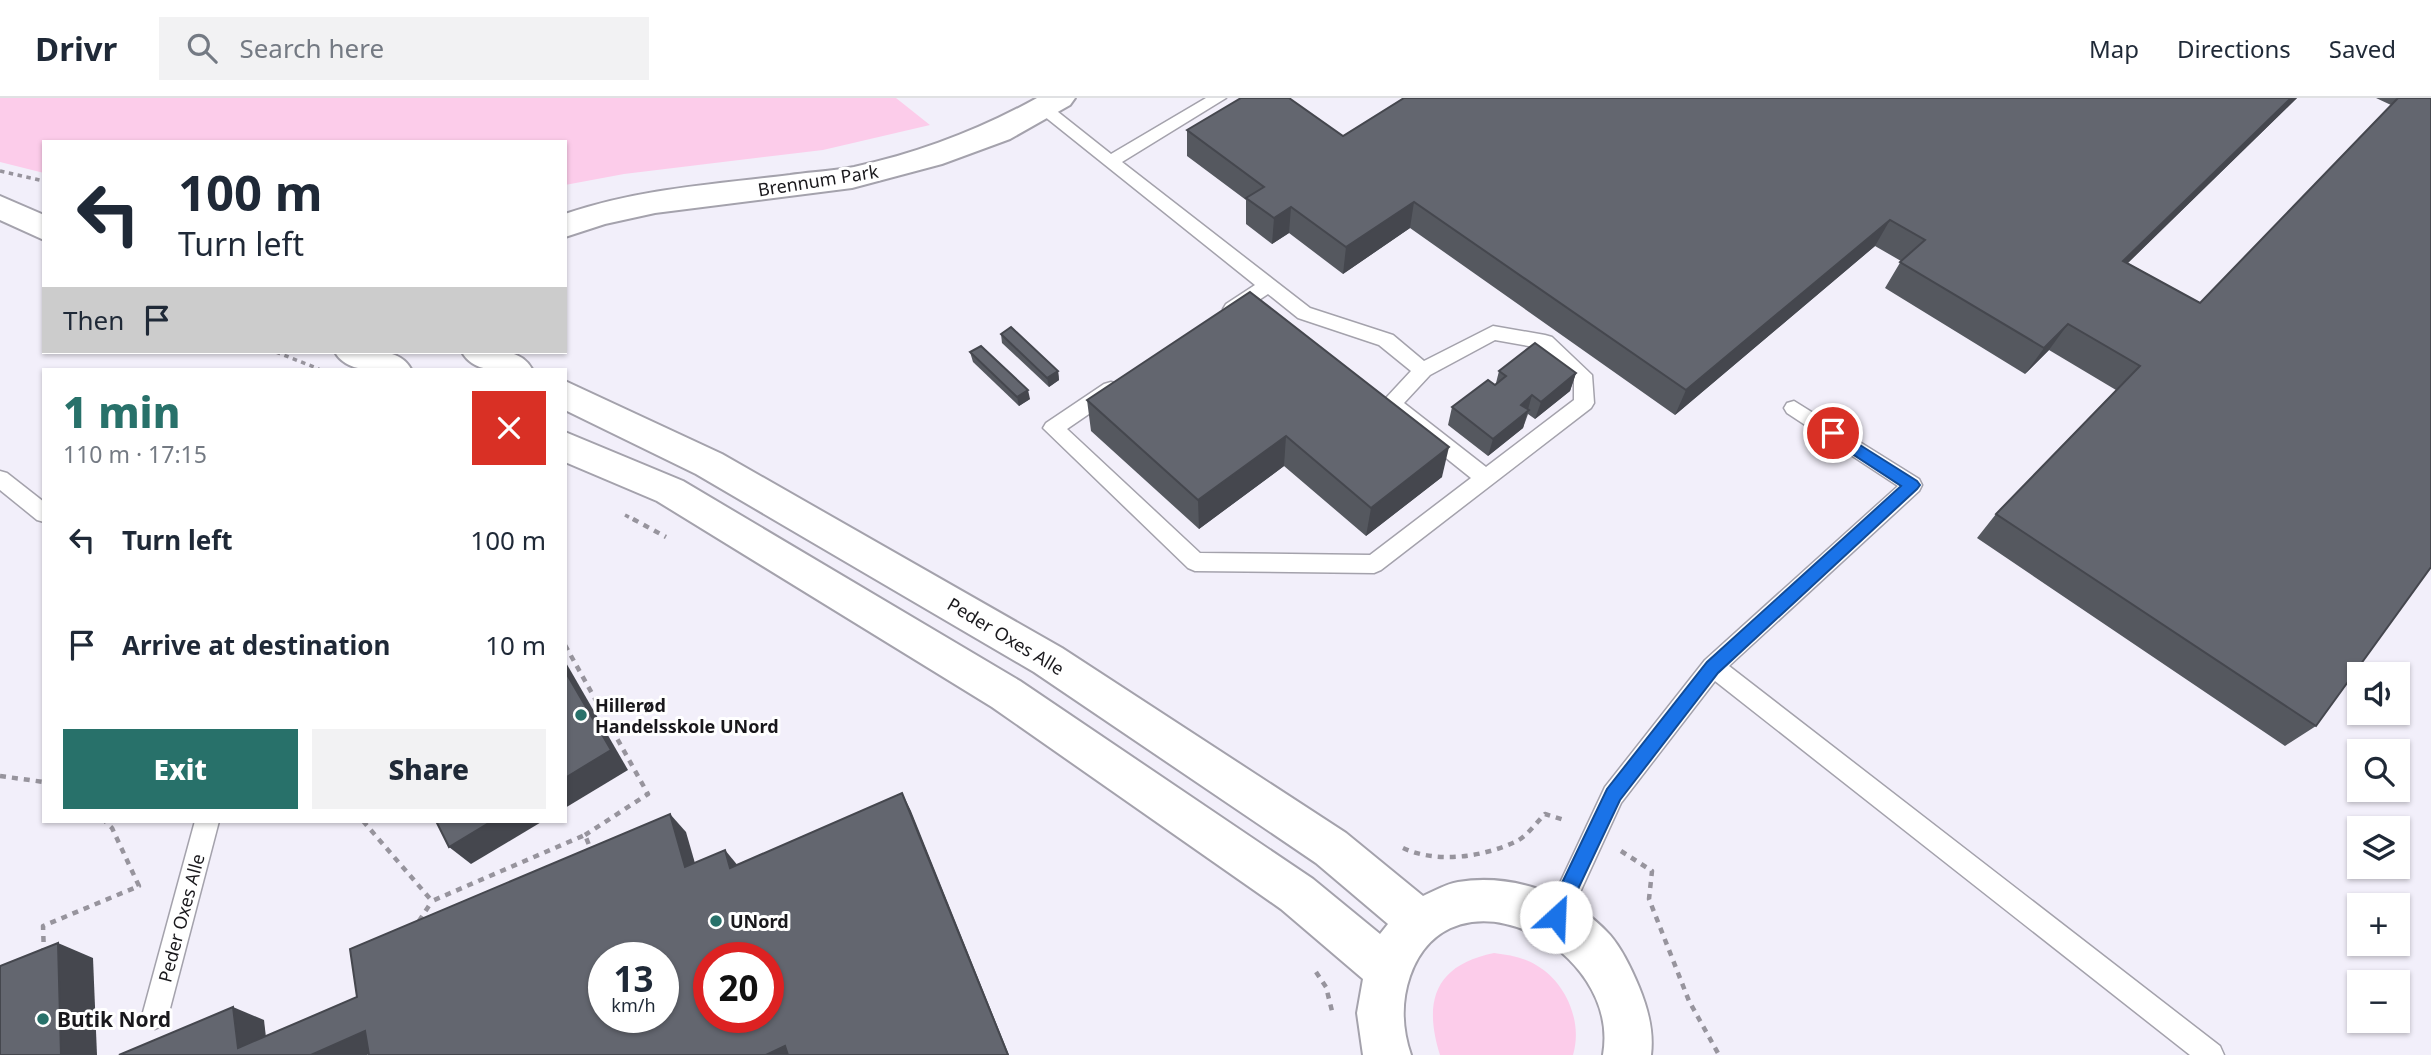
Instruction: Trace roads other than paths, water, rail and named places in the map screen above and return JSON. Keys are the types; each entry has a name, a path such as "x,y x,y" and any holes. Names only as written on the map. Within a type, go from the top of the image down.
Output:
{"street":[{"name":"Brennum Park","path":"567,225 599,214 654,202 852,178 932,158 999,132 1051,103"},
{"path":"0,197 42,202"},
{"path":"0,207 42,228"},
{"path":"483,354 512,368"},
{"name":"Peder Oxes Alle","path":"567,395 709,464 1048,660 1331,848 1420,922"},
{"path":"567,447 670,491 1006,694 1297,894 1386,968"},
{"path":"1387,1055 1379,1008 1386,968 1401,942 1420,922 1450,905 1485,899 1521,902 1556,917 1586,941 1610,972 1625,1008 1629,1046 1627,1055"}],"lane":[{"path":"1111,161 1218,98"},
{"path":"1051,103 1111,161 1304,313 1386,340 1423,370"},
{"path":"1211,323 1268,285"},
{"path":"1132,375 1053,428 1195,562 1374,564 1584,403 1583,375 1545,342 1493,333 1423,370 1392,404 1485,478"},
{"path":"1556,917 1614,795 1713,667 1912,485 1794,408"},
{"path":"0,479 42,512"},
{"path":"1713,667 2211,1055"},
{"name":"Peder Oxes Alle","path":"155,1016 205,823"}],"place":[{"name":"Hillerød Handelsskole UNord","path":"581,715"},
{"name":"UNord","path":"716,921"},
{"name":"Butik Nord","path":"43,1019"}]}
